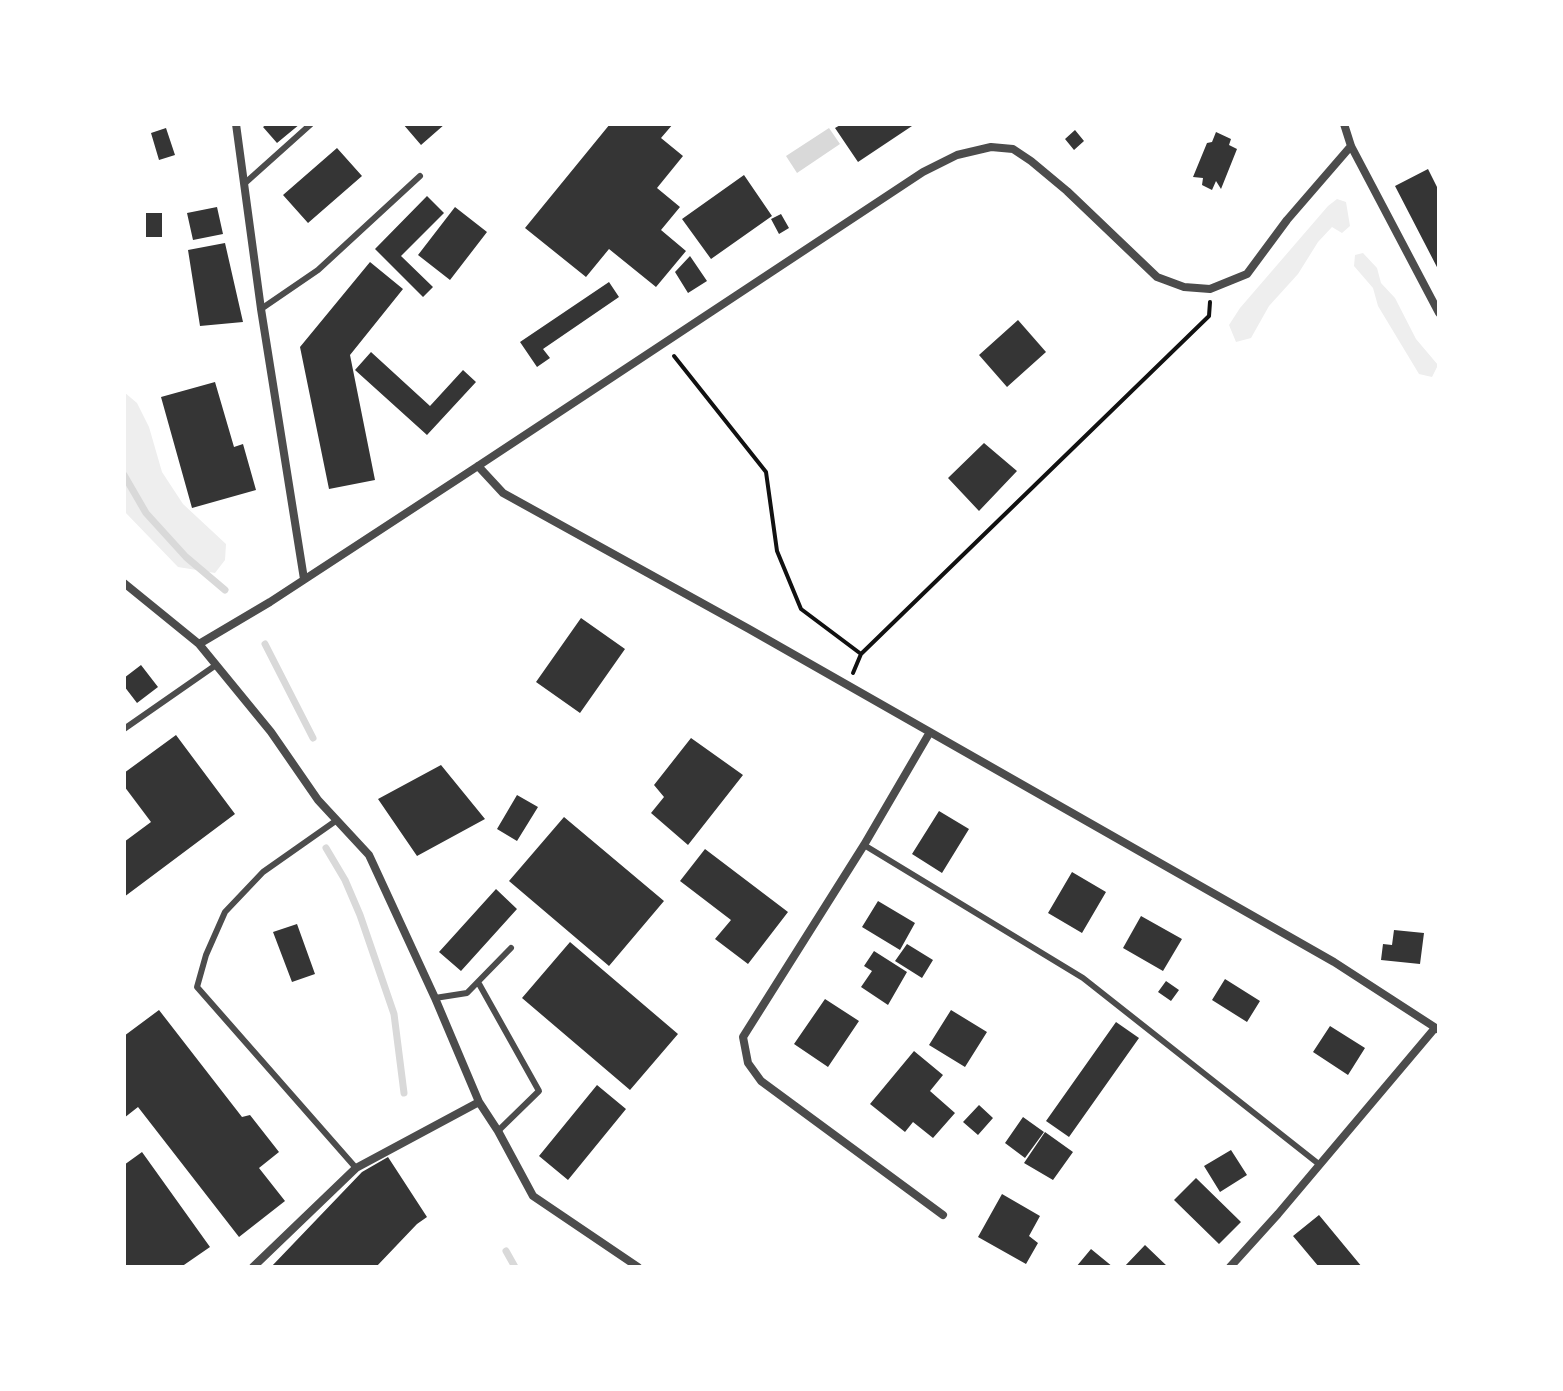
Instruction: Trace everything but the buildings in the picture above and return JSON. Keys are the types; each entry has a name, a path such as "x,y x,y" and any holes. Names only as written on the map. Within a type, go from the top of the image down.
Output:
{"street":[{"path":"236,124 261,309 304,579"},
{"path":"1344,124 1351,146 1439,313"},
{"path":"199,644 478,466 923,172 957,155 982,148 1013,149 1031,161 1157,277 1184,287 1210,289 1247,274 1287,220 1351,146"},
{"path":"478,466 503,493 1334,962 1437,1029 1230,1267"},
{"path":"124,583 199,644 271,732 318,800 369,855 479,1102 533,1196 638,1267"},
{"path":"930,732 864,845 743,1037 748,1063 761,1081 943,1215"},
{"path":"253,1267 356,1168 479,1102"}],"lane":[{"path":"244,184 311,124"},
{"path":"261,309 318,270 420,176"},
{"path":"124,729 216,665"},
{"path":"337,820 263,872 225,912 206,955 197,987 356,1168"},
{"path":"864,845 1083,978 1320,1165"},
{"path":"435,998 467,993 511,948"},
{"path":"478,982 539,1091 498,1131"}],"path":[{"path":"847,686 861,654 1209,316 1210,289"},
{"path":"665,344 766,472 777,551 801,609 861,654"}],"shaded area":[{"path":"829,128 840,144 797,173 786,156"},
{"path":"1337,199 1346,202 1350,226 1342,233 1332,227 1318,242 1298,274 1269,306 1251,338 1236,342 1229,325 1240,308"},
{"path":"1363,253 1377,268 1381,283 1395,298 1416,339 1438,365 1432,377 1419,374 1378,306 1373,288 1354,266 1355,255"},
{"path":"124,392 137,403 149,427 162,472 183,504 226,544 225,560 215,573 178,567 124,511"}],"waterway":[{"path":"124,475 146,513 186,557 225,590"},
{"path":"265,644 313,738"},
{"path":"326,848 345,880 360,915 394,1014 404,1093"},
{"path":"506,1251 515,1267"}]}
